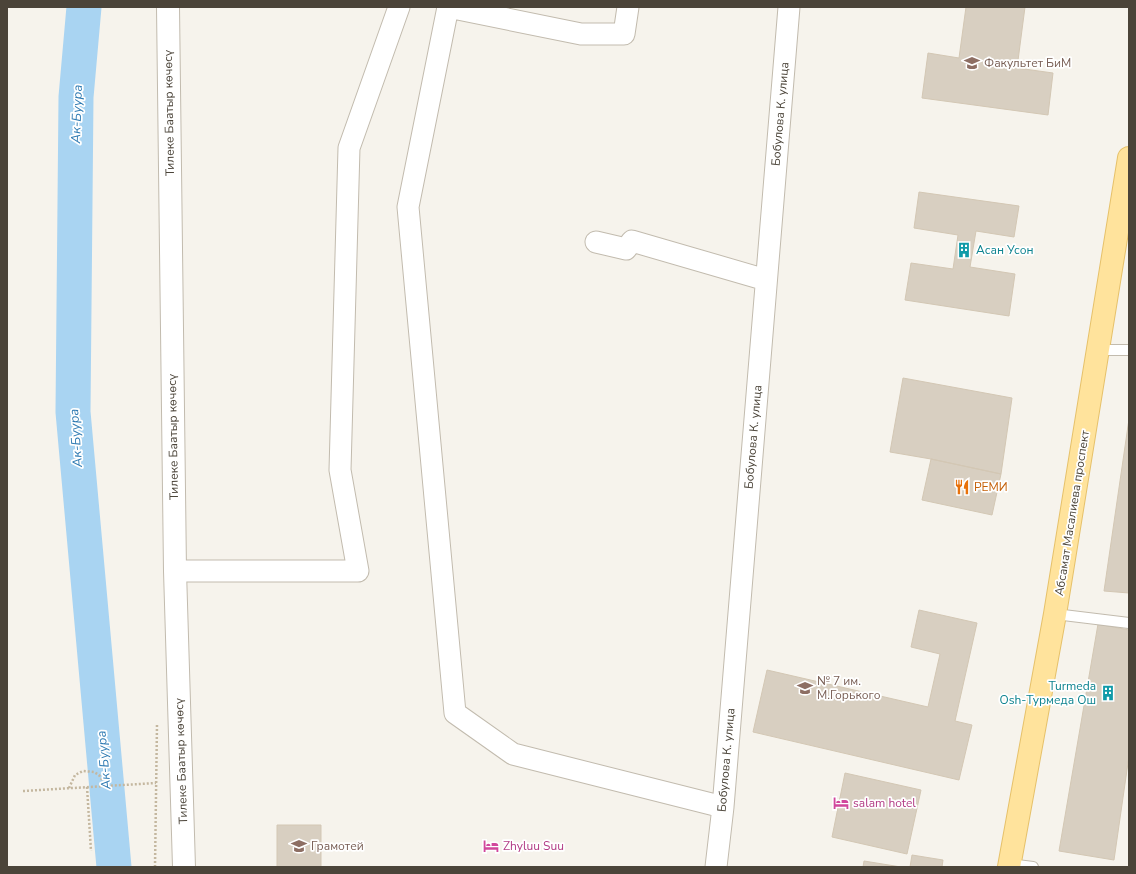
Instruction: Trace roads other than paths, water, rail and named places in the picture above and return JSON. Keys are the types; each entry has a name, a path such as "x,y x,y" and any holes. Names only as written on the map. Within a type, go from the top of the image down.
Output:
{"main road":[{"name":"Абсамат Масалиева проспект","path":"1009,865 1055,614 1129,158"}],"street":[{"name":"Тилеке Баатыр көчөсү","path":"168,7 175,571 184,867"},
{"path":"175,571 358,571 340,470 349,148 399,7"},
{"path":"628,7 624,34 581,34 448,7 408,207 455,713 513,754 723,807"},
{"name":"Бобулова К. улица","path":"716,867 723,807 789,7"},
{"path":"596,242 626,249 632,241 766,280"}],"lane":[{"path":"1098,350 1129,350"},
{"path":"1055,614 1129,623"},
{"path":"1009,865 1033,867"}],"waterway":[{"name":"Ак-Буура","path":"84,7 76,97 73,412 114,867"}],"place":[{"name":"Факультет БиМ","path":"972,63"},
{"name":"Асан Усон","path":"964,250"},
{"name":"РЕМИ","path":"962,487"},
{"name":"№ 7 им. М.Горького","path":"805,688"},
{"name":"Turmeda Osh-Турмеда Ош","path":"1108,693"},
{"name":"salam hotel","path":"841,803"},
{"name":"Грамотей","path":"299,846"},
{"name":"Zhyluu Suu","path":"491,846"}]}
